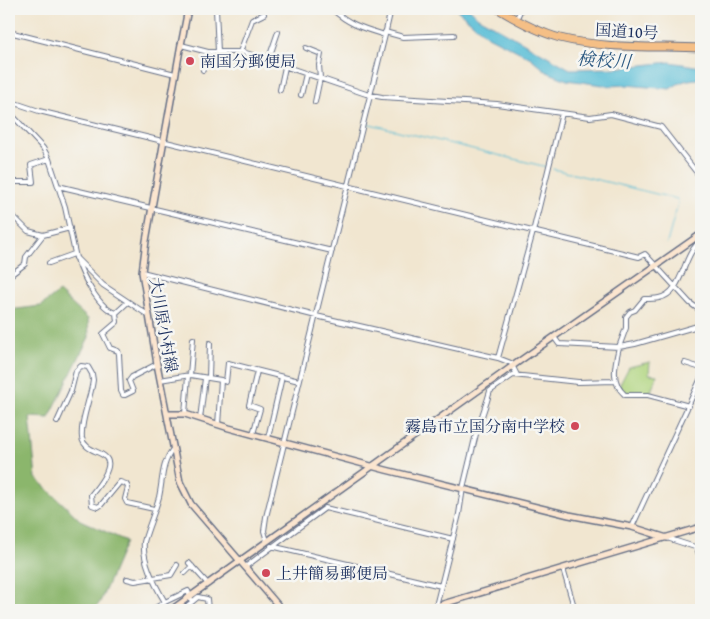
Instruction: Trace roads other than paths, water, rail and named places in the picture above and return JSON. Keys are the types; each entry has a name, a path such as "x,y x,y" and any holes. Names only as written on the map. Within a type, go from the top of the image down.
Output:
{"highway":[{"name":"国道10号","path":"498,9 516,20 550,35 582,42 701,48"}],"main road":[{"name":"大川原小村線","path":"188,9 175,74 142,272 148,315 172,449 180,482 191,504 282,610"},
{"path":"171,610 191,599 239,561 373,465 701,234"},
{"path":"167,414 185,414 284,443 569,515 632,527 667,538"},
{"path":"423,610 436,608 701,527"}],"street":[{"path":"216,9 218,52"},
{"path":"332,9 345,20 365,29 385,34 402,37 454,35"},
{"path":"267,542 264,526 391,9"},
{"path":"516,20 521,9"},
{"path":"240,52 252,20 264,14"},
{"path":"9,32 175,74"},
{"path":"268,61 278,32"},
{"path":"181,44 208,52 240,52 370,95 497,104 590,117 612,114 661,128 701,178"},
{"path":"306,48 321,54 319,65 320,78 315,102"},
{"path":"203,70 208,52"},
{"path":"280,90 285,67"},
{"path":"301,96 306,74"},
{"path":"9,102 38,111 348,185 533,232 639,257 645,254 690,302 701,311"},
{"path":"9,102 13,116 43,148 49,159 80,269 101,302 113,313 116,313"},
{"path":"498,358 533,232 562,113"},
{"path":"9,182 33,182 31,165 49,159"},
{"path":"58,186 332,250"},
{"path":"9,217 18,220 28,231 43,235 70,228"},
{"path":"9,276 25,264 26,257 43,235"},
{"path":"689,406 648,395 625,395 615,381 615,364 626,328 626,317 644,299 660,298 670,294 676,287 694,246 701,240"},
{"path":"49,263 75,256"},
{"path":"75,256 103,284 148,315"},
{"path":"142,272 316,316 498,358 511,363 517,375"},
{"path":"116,313 128,302"},
{"path":"116,313 117,322 103,334 110,348 118,351 121,391 123,395 133,391 129,381 132,377 156,364"},
{"path":"554,337 559,344 619,347 636,344 701,325"},
{"path":"185,414 193,339"},
{"path":"200,419 207,378 210,343"},
{"path":"685,363 701,368"},
{"path":"160,380 189,376 226,382 228,364 299,382"},
{"path":"56,422 71,391 76,370 81,366 88,367 93,380 82,438 87,446 100,452 107,458 108,464 104,477 91,494 92,505 98,507 101,505 120,482 128,486 125,499 127,503 154,509"},
{"path":"253,434 260,410 249,405 257,371"},
{"path":"436,608 476,434 490,391 513,375 578,382 615,381"},
{"path":"268,438 282,377"},
{"path":"632,527 701,378"},
{"path":"218,425 221,380"},
{"path":"165,602 153,577 143,546 159,498 161,477 166,460 172,449"},
{"path":"245,567 325,508 452,539"},
{"path":"667,538 699,548 701,561"},
{"path":"271,546 441,586"},
{"path":"185,573 190,565 208,584"},
{"path":"127,579 135,581 171,575 175,566"},
{"path":"563,569 575,610"},
{"path":"152,610 188,591 191,599 187,610"},
{"path":"191,599 198,597 207,599 208,610"}],"water":[{"path":"456,9 470,9 478,17 570,69 616,68 670,62 701,67 701,79 685,81 670,89 626,85 610,86 567,80 547,72 531,58 486,35"}],"waterway":[{"path":"366,123 547,167"},
{"path":"553,169 677,199 678,203 667,243"},
{"path":"693,255 701,259"}],"place":[{"name":"南国分郵便局","path":"190,61"},
{"name":"霧島市立国分南中学校","path":"575,426"},
{"name":"上井簡易郵便局","path":"266,573"}],"water label":[{"name":"検校川","path":"604,60"}]}
